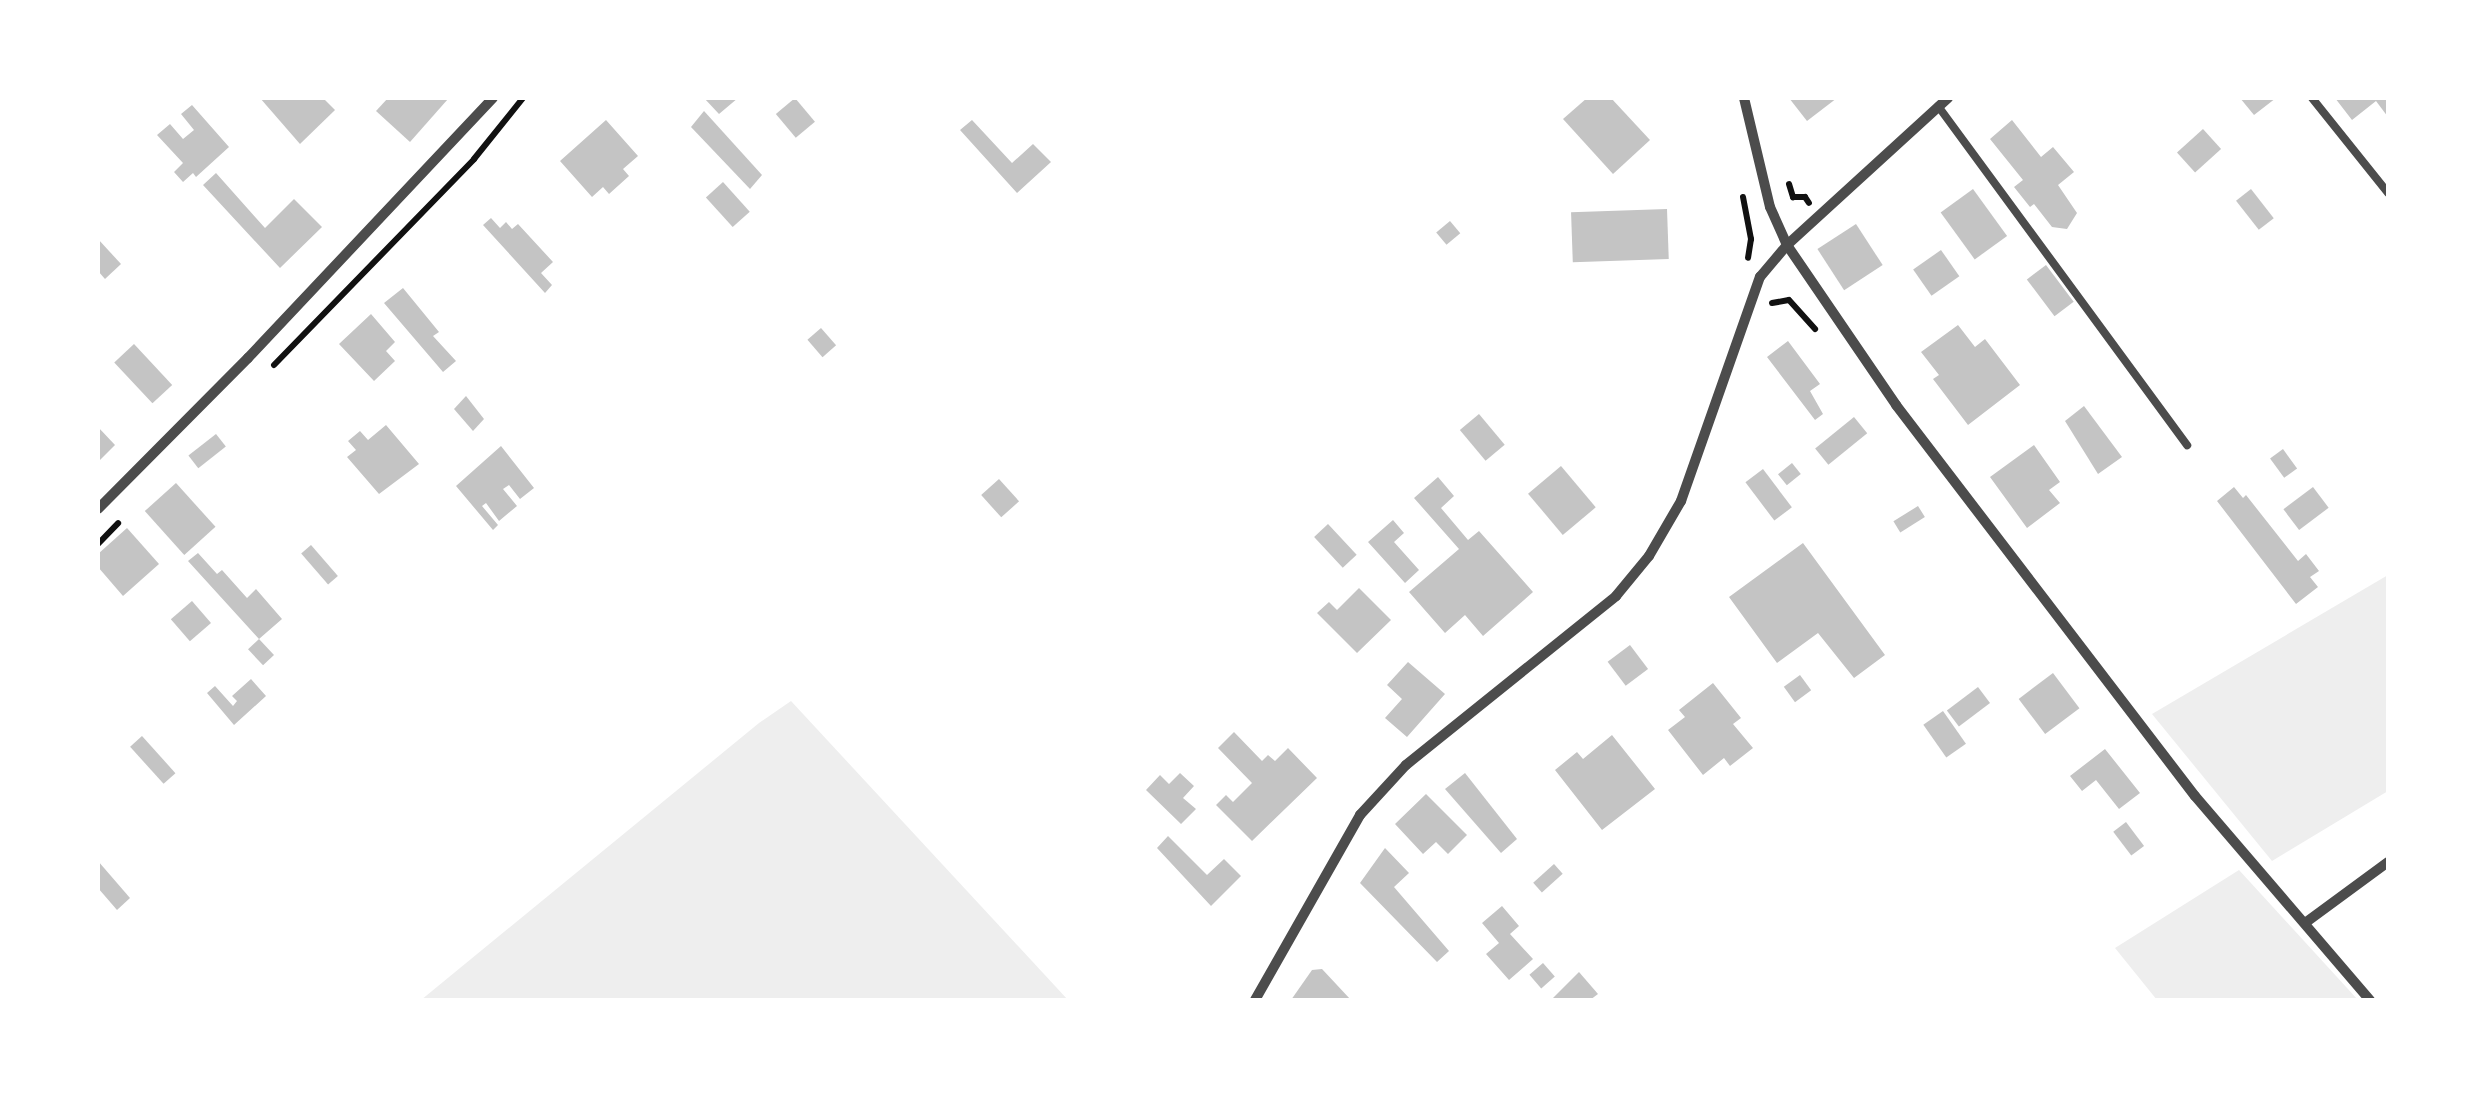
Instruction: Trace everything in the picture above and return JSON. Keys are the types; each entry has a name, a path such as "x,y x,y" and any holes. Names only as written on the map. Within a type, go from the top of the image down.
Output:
{"street":[{"path":"98,509 248,358 492,98"},
{"path":"1744,98 1770,207 1787,245 1896,406 2195,796 2370,1000"},
{"path":"1254,1000 1360,815 1406,764 1616,596 1650,556 1681,501 1760,277 1787,245 1943,102"},
{"path":"2305,923 2388,862"}],"lane":[{"path":"2312,98 2388,193"},
{"path":"1943,102 2187,444"}],"path":[{"path":"273,367 474,159 523,98"},
{"path":"1740,186 1752,239 1746,270"},
{"path":"98,544 124,516"}],"shaded area":[{"path":"2388,575 2388,791 2272,861 2152,714"},
{"path":"791,701 1068,1000 421,1000 759,723"},
{"path":"2239,870 2358,1000 2157,1000 2115,948"}],"building":[{"path":"260,98 323,98 335,110 300,144"},
{"path":"388,98 448,99 410,142 376,111"},
{"path":"704,98 738,98 719,114"},
{"path":"795,98 815,122 796,138 776,114"},
{"path":"1587,98 1611,98 1650,140 1613,174 1563,119"},
{"path":"1789,98 1837,98 1807,121"},
{"path":"2240,98 2276,98 2254,115"},
{"path":"2335,98 2388,98 2388,117 2376,101 2352,120"},
{"path":"192,105 229,147 196,177 193,173 183,182 174,172 183,163 157,135 170,124 183,139 194,130 181,114"},
{"path":"704,111 762,175 750,189 691,127"},
{"path":"606,120 638,156 623,169 629,176 609,194 603,187 592,197 560,161"},
{"path":"972,120 1012,163 1033,144 1051,162 1017,193 960,130"},
{"path":"2012,120 2041,157 2053,147 2074,172 2058,185 2077,213 2067,229 2052,227 2014,187 2023,180 1990,139"},
{"path":"2203,129 2221,149 2195,172 2177,152"},
{"path":"216,173 265,228 294,199 322,227 280,268 203,185"},
{"path":"723,182 750,212 733,227 706,197"},
{"path":"1973,189 2007,236 1975,259 1941,213"},
{"path":"2251,189 2274,218 2259,230 2236,201"},
{"path":"1667,209 1669,259 1573,262 1571,212"},
{"path":"491,218 500,228 506,222 512,229 518,224 553,262 541,273 552,285 545,293 483,225"},
{"path":"1450,221 1460,233 1446,245 1436,233"},
{"path":"1856,224 1883,265 1844,290 1817,249"},
{"path":"98,239 121,264 105,279 98,271"},
{"path":"1941,250 1959,276 1932,296 1913,270"},
{"path":"2046,265 2074,302 2055,316 2027,279"},
{"path":"403,288 439,332 433,336 456,361 443,372 384,303"},
{"path":"371,314 395,342 386,351 395,361 374,381 339,344"},
{"path":"1958,325 1975,347 1985,339 2020,385 1968,425 1933,379 1939,375 1921,352"},
{"path":"821,328 836,345 823,357 807,340"},
{"path":"1788,341 1820,384 1810,391 1823,414 1815,420 1767,357"},
{"path":"134,344 172,385 152,403 114,362"},
{"path":"466,396 484,419 473,431 454,409"},
{"path":"2084,406 2122,457 2098,474 2065,421"},
{"path":"1479,414 1505,445 1486,461 1460,430"},
{"path":"1854,417 1867,433 1828,465 1815,448"},
{"path":"386,425 419,464 379,494 347,457 356,450 348,441 360,431 368,440"},
{"path":"98,427 115,445 98,462"},
{"path":"216,434 226,447 198,468 188,456"},
{"path":"2034,445 2060,482 2049,490 2060,503 2027,528 1990,477"},
{"path":"501,446 534,488 520,499 509,485 503,489 517,506 499,521 486,503 482,506 498,525 493,530 456,486"},
{"path":"2283,449 2297,468 2284,478 2270,458"},
{"path":"1792,463 1801,474 1787,485 1778,474"},
{"path":"1561,466 1596,507 1563,535 1528,494"},
{"path":"1763,469 1792,507 1774,521 1745,482"},
{"path":"1438,477 1454,496 1441,508 1468,540 1479,531 1533,592 1483,636 1465,615 1445,633 1409,592 1459,549 1414,498"},
{"path":"999,479 1019,501 1001,517 981,495"},
{"path":"176,483 215,527 184,555 145,511"},
{"path":"2234,487 2243,498 2246,495 2298,561 2306,554 2319,571 2310,577 2318,587 2296,604 2217,501"},
{"path":"2313,487 2329,508 2299,530 2283,509"},
{"path":"1918,506 1925,517 1900,532 1893,521"},
{"path":"1393,520 1404,533 1394,542 1419,570 1405,583 1368,542"},
{"path":"1328,524 1357,555 1343,568 1314,537"},
{"path":"127,528 159,564 123,596 98,567 98,554"},
{"path":"1803,543 1885,655 1854,678 1818,633 1777,663 1729,597"},
{"path":"311,545 338,576 328,584 301,554"},
{"path":"198,553 217,574 222,570 247,598 256,589 282,619 259,639 188,561"},
{"path":"1359,588 1391,620 1357,653 1317,613 1329,602 1337,610"},
{"path":"192,601 211,623 190,641 171,619"},
{"path":"259,639 274,655 263,665 248,649"},
{"path":"1630,645 1648,669 1626,686 1608,662"},
{"path":"1408,662 1445,694 1407,737 1385,718 1402,699 1387,685"},
{"path":"2053,673 2079,708 2045,734 2019,699"},
{"path":"1800,675 1811,690 1795,702 1784,687"},
{"path":"251,679 266,696 234,725 207,693 215,686 233,706 237,701 232,696"},
{"path":"1713,683 1741,718 1733,724 1753,748 1730,766 1724,758 1703,775 1668,730 1685,717 1679,710"},
{"path":"1978,687 1990,703 1959,726 1947,710"},
{"path":"1943,711 1966,744 1946,758 1923,725"},
{"path":"1234,732 1262,761 1268,755 1275,761 1288,748 1317,778 1252,841 1216,805 1226,795 1233,802 1252,783 1218,748"},
{"path":"1612,735 1655,789 1602,830 1555,770 1577,752 1583,759"},
{"path":"142,736 175,773 164,784 130,747"},
{"path":"2105,749 2140,793 2119,809 2096,780 2082,791 2070,776"},
{"path":"1180,773 1194,786 1183,798 1196,809 1181,824 1146,790 1160,775 1169,784"},
{"path":"1465,773 1517,839 1501,853 1445,789"},
{"path":"1426,794 1467,835 1448,854 1436,842 1423,854 1395,824"},
{"path":"2126,822 2144,846 2131,856 2113,832"},
{"path":"1168,836 1207,875 1224,859 1241,876 1211,906 1157,848"},
{"path":"1385,848 1409,873 1394,887 1449,951 1437,962 1360,883"},
{"path":"98,861 130,898 117,910 98,888"},
{"path":"1554,864 1563,874 1542,892 1533,883"},
{"path":"1502,906 1519,926 1510,934 1533,959 1509,980 1486,954 1499,943 1482,923"},
{"path":"1543,963 1555,977 1541,988 1529,975"},
{"path":"1322,969 1351,1000 1291,1000 1312,970"},
{"path":"1579,972 1598,994 1590,1000 1551,1000"}]}
